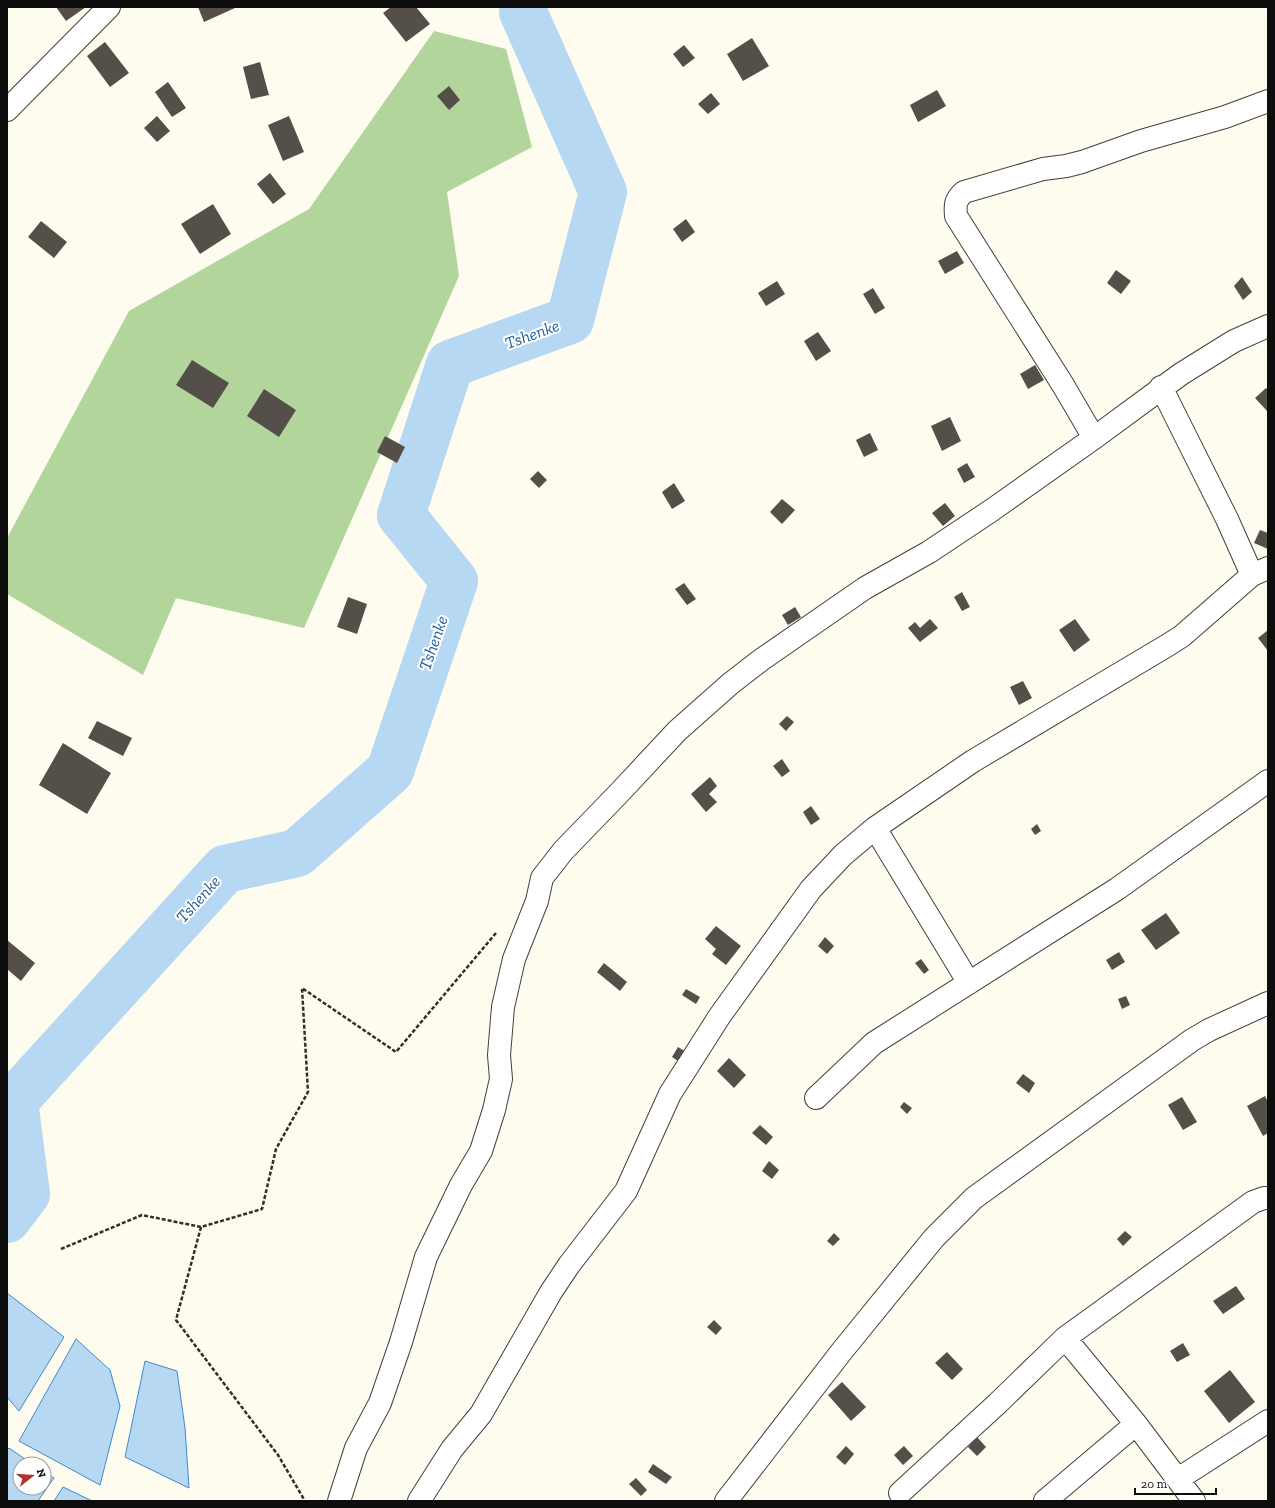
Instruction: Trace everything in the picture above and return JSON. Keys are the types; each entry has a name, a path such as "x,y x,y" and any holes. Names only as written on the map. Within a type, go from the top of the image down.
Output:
{"street":[{"path":"7,110 109,7"},
{"path":"1094,438 1030,332 956,216 954,206 957,198 964,192 1043,169 1082,162 1141,141 1231,115 1268,101"},
{"path":"339,1501 356,1448 380,1403 401,1342 426,1257 461,1185 481,1151 494,1110 501,1079 499,1055 505,1000 514,959 537,901 542,878 563,851 677,730 730,684 761,660 865,588 936,548 992,510 1094,438 1161,387 1203,359 1234,341 1268,326"},
{"path":"418,1501 452,1449 481,1414 551,1292 569,1265 626,1191 670,1094 719,1017 811,889 842,855 875,828 973,762 1182,636 1260,572 1227,519 1161,387"},
{"path":"816,1098 874,1043 1117,889 1268,781"},
{"path":"875,828 969,983"},
{"path":"726,1501 842,1351 934,1238 974,1198 1192,1040 1209,1030 1268,1003"},
{"path":"900,1493 998,1403 1065,1338 1253,1202 1268,1198"},
{"path":"1065,1338 1136,1424 1194,1501"},
{"path":"1178,1479 1268,1421"},
{"path":"1045,1501 1136,1424"}],"path":[{"path":"61,1249 142,1215 201,1227 262,1209 276,1149 308,1092 302,988 396,1052 497,932"},
{"path":"201,1227 176,1320 278,1455 305,1501"}],"green space":[{"path":"434,31 506,49 532,147 447,192 459,276 304,628 176,598 143,675 7,594 7,538 129,311 309,209"}],"water":[{"path":"7,1293 64,1337 19,1411 7,1397"},
{"path":"76,1339 110,1370 120,1406 100,1485 52,1459 52,1456 47,1456 19,1441"},
{"path":"145,1361 177,1371 185,1428 189,1488 125,1457"},
{"path":"9,1448 20,1456 12,1456 12,1496 41,1496 38,1501 7,1501 7,1450"},
{"path":"63,1487 92,1501 54,1501"}],"building":[{"path":"56,7 86,7 66,21"},
{"path":"198,7 234,7 235,8 204,22"},
{"path":"391,7 416,7 430,24 406,42 383,13"},
{"path":"752,38 769,66 743,81 727,54"},
{"path":"105,42 129,73 110,87 87,56"},
{"path":"684,45 695,58 683,67 673,54"},
{"path":"260,62 269,95 251,99 243,67"},
{"path":"168,82 186,108 172,117 155,92"},
{"path":"449,86 460,100 449,110 437,96"},
{"path":"937,90 946,106 918,122 910,105"},
{"path":"711,93 720,104 708,114 698,104"},
{"path":"157,116 170,131 157,142 144,128"},
{"path":"289,116 304,152 283,161 268,125"},
{"path":"270,173 286,194 273,204 257,184"},
{"path":"213,204 231,234 200,254 181,224"},
{"path":"686,219 695,232 682,242 673,229"},
{"path":"41,221 67,242 54,258 28,237"},
{"path":"957,251 964,263 945,274 938,261"},
{"path":"1116,270 1131,281 1121,294 1107,283"},
{"path":"1242,277 1252,292 1243,300 1234,286"},
{"path":"777,281 785,294 766,306 758,293"},
{"path":"873,288 885,308 875,314 863,294"},
{"path":"818,332 831,351 816,361 804,341"},
{"path":"192,360 229,383 213,408 176,385"},
{"path":"1035,365 1044,380 1028,389 1020,374"},
{"path":"1266,388 1268,390 1267,411 1255,398"},
{"path":"264,389 296,410 279,437 247,416"},
{"path":"950,417 961,441 942,451 931,426"},
{"path":"870,433 878,450 864,457 856,440"},
{"path":"385,436 405,447 397,463 377,452"},
{"path":"967,463 975,477 964,483 957,469"},
{"path":"538,471 547,480 539,488 530,479"},
{"path":"674,483 685,501 672,509 662,492"},
{"path":"782,499 795,510 782,524 770,512"},
{"path":"945,503 955,516 943,526 932,513"},
{"path":"1260,530 1268,533 1268,549 1254,543"},
{"path":"684,583 696,599 687,605 675,589"},
{"path":"962,592 970,607 962,611 954,597"},
{"path":"348,597 367,604 357,634 337,627"},
{"path":"795,607 801,617 788,625 782,615"},
{"path":"930,619 938,628 920,642 908,628 915,622 920,628"},
{"path":"1075,619 1090,640 1074,652 1059,630"},
{"path":"1268,630 1268,651 1258,638"},
{"path":"1023,681 1032,698 1019,705 1010,687"},
{"path":"787,716 794,722 786,731 779,724"},
{"path":"97,721 132,738 123,756 88,738"},
{"path":"63,743 111,773 87,814 39,785"},
{"path":"782,759 790,771 782,777 773,766"},
{"path":"710,777 717,786 709,794 717,802 706,812 691,794"},
{"path":"811,806 820,819 811,825 803,812"},
{"path":"1037,824 1041,831 1035,835 1031,829"},
{"path":"1166,913 1180,933 1156,950 1141,930"},
{"path":"716,926 741,946 726,965 712,954 716,949 705,939"},
{"path":"825,937 834,946 827,954 818,946"},
{"path":"7,940 35,963 21,981 7,969"},
{"path":"1119,952 1125,962 1112,970 1106,960"},
{"path":"921,959 929,970 924,974 915,963"},
{"path":"604,963 627,982 620,991 597,972"},
{"path":"686,989 700,997 696,1004 682,995"},
{"path":"1126,996 1130,1005 1122,1009 1118,999"},
{"path":"678,1047 691,1055 684,1065 672,1057"},
{"path":"729,1058 746,1075 734,1088 717,1071"},
{"path":"1023,1074 1035,1083 1029,1093 1016,1083"},
{"path":"1265,1096 1268,1102 1268,1133 1263,1136 1247,1106"},
{"path":"1182,1097 1197,1122 1183,1130 1168,1105"},
{"path":"904,1102 912,1108 907,1114 900,1107"},
{"path":"760,1125 773,1137 766,1145 752,1133"},
{"path":"769,1161 779,1170 772,1179 762,1171"},
{"path":"1125,1231 1132,1237 1123,1246 1117,1239"},
{"path":"834,1233 840,1239 833,1246 827,1241"},
{"path":"1236,1286 1245,1299 1223,1314 1213,1301"},
{"path":"714,1320 722,1328 716,1335 707,1327"},
{"path":"1183,1343 1190,1355 1177,1362 1170,1351"},
{"path":"947,1352 963,1369 952,1380 935,1363"},
{"path":"1230,1370 1255,1402 1229,1423 1204,1391"},
{"path":"842,1382 866,1407 851,1421 828,1395"},
{"path":"977,1437 986,1447 977,1456 968,1447"},
{"path":"846,1446 854,1454 845,1465 836,1457"},
{"path":"904,1446 913,1456 903,1465 894,1455"},
{"path":"653,1464 672,1477 666,1484 648,1472"},
{"path":"636,1478 647,1490 641,1496 629,1484"}],"waterway":[{"name":"Tshenke","path":"7,1219 26,1194 14,1101 225,869 297,853 390,771 454,581 401,515 450,364 570,320 603,192 523,12 524,7"}]}
